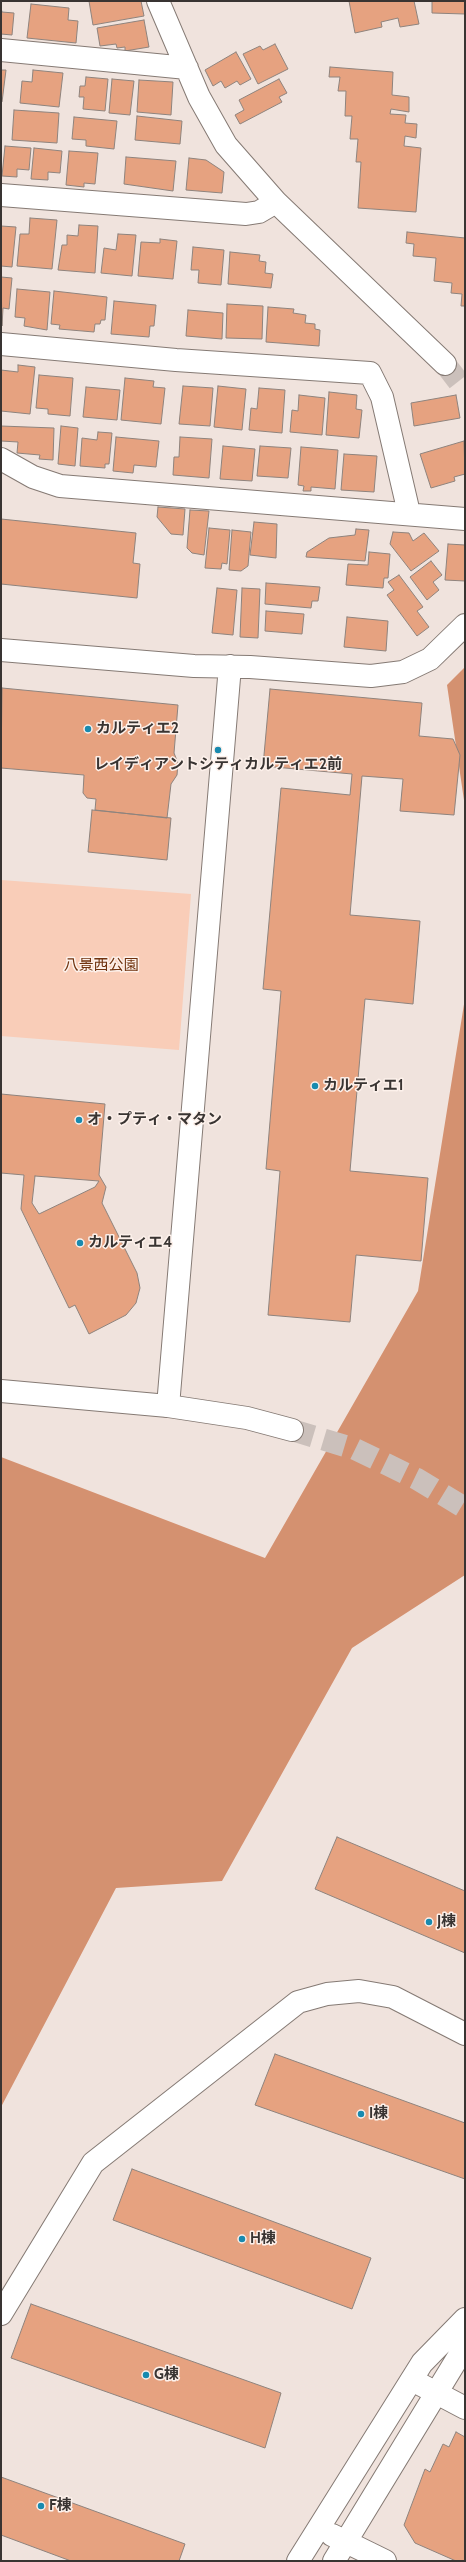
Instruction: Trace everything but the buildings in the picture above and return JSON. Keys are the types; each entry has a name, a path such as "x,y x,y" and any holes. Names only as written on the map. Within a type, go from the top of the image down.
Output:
{"street":[{"path":"158,1 199,97 226,145 276,202 445,364"},
{"path":"1,50 187,68"},
{"path":"1,195 246,214 259,212 276,202"},
{"path":"1,344 176,360 370,373 382,397 409,513"},
{"path":"1,458 33,477 60,486 409,513 465,520"},
{"path":"1,650 194,666 230,666 371,676 403,672 430,659 465,625"},
{"path":"168,1406 230,666"},
{"path":"1,1392 168,1406 247,1418 292,1430"},
{"path":"1,2314 93,2163 298,2002 327,1994 359,1991 393,1997 465,2034"},
{"path":"298,2561 422,2363 465,2319"},
{"path":"334,2561 465,2346"},
{"path":"412,2380 465,2408"},
{"path":"318,2528 385,2561"}],"green space":[{"name":"八景西公園","path":"1,880 191,894 179,1050 1,1036"}],"shaded area":[{"path":"465,667 465,807 447,685"},
{"path":"465,998 465,1575 352,1648 222,1881 116,1888 1,2107 1,1457 265,1558 418,1291"}],"tunnel":[{"path":"445,364 465,390"},
{"path":"292,1430 355,1449 417,1479 465,1508"}],"place":[{"name":"カルティエ2","path":"88,729"},
{"name":"レイディアントシティカルティエ2前","path":"218,750"},
{"name":"カルティエ1","path":"315,1086"},
{"name":"オ・プティ・マタン","path":"79,1120"},
{"name":"カルティエ4","path":"80,1243"},
{"name":"J棟","path":"429,1922"},
{"name":"I棟","path":"361,2114"},
{"name":"H棟","path":"242,2239"},
{"name":"G棟","path":"146,2375"},
{"name":"F棟","path":"41,2506"}]}
